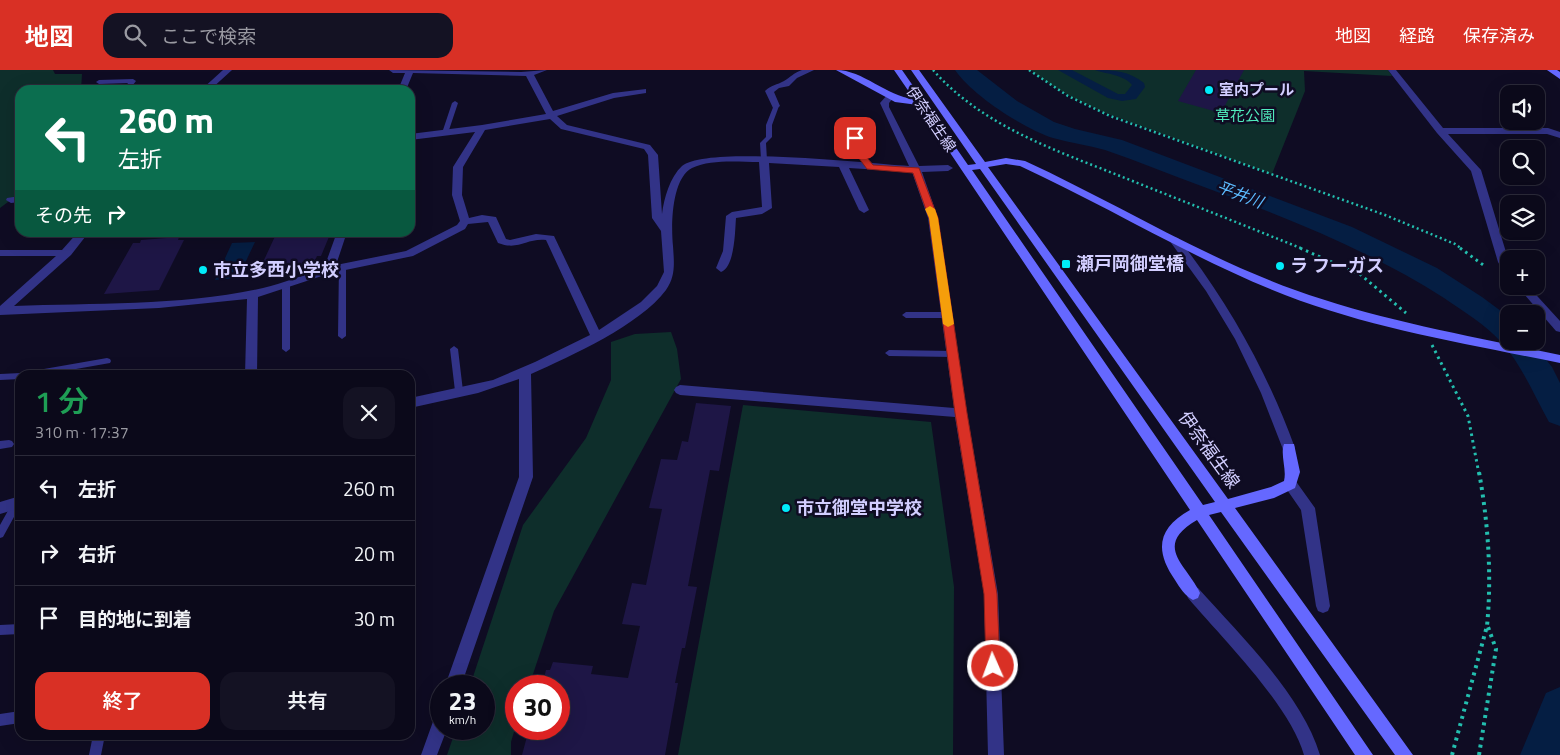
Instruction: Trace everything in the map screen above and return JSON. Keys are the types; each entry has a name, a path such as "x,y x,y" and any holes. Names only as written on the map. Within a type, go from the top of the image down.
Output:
{"main road":[{"path":"840,70 903,101 921,103"},
{"name":"伊奈福生線","path":"898,70 1365,755"},
{"name":"伊奈福生線","path":"915,70 984,165 1103,337 1405,755"},
{"path":"1551,70 1560,76"},
{"name":"伊奈福生線","path":"964,169 1006,161 1022,163 1242,273 1292,294 1344,310 1422,329 1560,359"},
{"path":"1193,593 1172,564 1167,550 1170,537 1180,525 1200,512 1274,492 1290,484 1293,472 1289,448"}],"street":[{"path":"211,85 228,70"},
{"path":"393,70 530,74 543,70"},
{"path":"776,106 769,91 776,86 786,84 794,76 810,70"},
{"path":"1392,70 1440,131 1476,170 1500,252"},
{"path":"404,85 410,71"},
{"path":"530,74 551,115 564,127 647,147 652,155 657,218 667,231"},
{"path":"415,136 544,118 613,96 643,90"},
{"path":"891,96 884,103 884,107 916,170 934,218 961,413 991,594 996,755"},
{"path":"464,222 457,195 458,167 482,128"},
{"path":"1440,131 1548,131 1560,135"},
{"path":"415,402 496,383 525,371 616,325 652,298 668,281 666,204 671,189 686,167 695,162 706,159 764,160 916,170 948,168"},
{"path":"721,268 728,251 732,216 738,212 762,212 767,208 764,160"},
{"path":"843,165 864,210"},
{"path":"1,311 135,305 253,294 342,266 409,254 461,227 464,222 482,218 492,219 502,241 510,244 538,237 546,236 550,238 561,265 596,336"},
{"path":"1,311 67,253 80,237"},
{"path":"329,270 340,237"},
{"path":"1174,240 1222,304 1278,413 1289,448"},
{"path":"0,253 67,253"},
{"path":"251,370 253,294"},
{"path":"1530,295 1560,328"},
{"path":"458,675 526,477 525,371"},
{"path":"680,390 961,413"},
{"path":"1290,484 1308,508 1322,606"},
{"path":"0,508 15,504"},
{"path":"1193,593 1252,660 1291,712 1309,743 1312,755"},
{"path":"430,755 435,740"}],"lane":[{"path":"99,82 133,81 130,85"},
{"path":"445,133 455,103"},
{"path":"764,160 764,143 769,137 769,126 776,106"},
{"path":"854,126 856,149 870,167"},
{"path":"342,266 342,336"},
{"path":"286,285 286,348"},
{"path":"906,315 947,315"},
{"path":"454,349 459,391"},
{"path":"889,353 953,354"},
{"path":"54,370 107,361"},
{"path":"0,377 15,376"},
{"path":"0,534 15,508"},
{"path":"0,630 15,629"},
{"path":"0,720 15,718"},
{"path":"95,755 98,740"}],"path":[{"path":"933,70 955,92 978,110 1017,132 1041,144 1330,260 1362,275 1398,305"},
{"path":"1030,70 1052,86 1082,103 1138,128 1385,215 1456,244 1486,267"},
{"path":"1422,329 1431,342 1468,416 1487,516 1489,607 1487,626 1452,755"},
{"path":"1479,755 1496,649 1487,626"}],"green space":[{"path":"0,70 53,70 55,74 82,74 81,85 15,85 15,197 0,208"},
{"name":"草花公園","path":"1031,70 1388,70 1392,76 1304,71 1305,91 1272,174 1108,114 1058,89"},
{"path":"671,332 677,349 681,379 554,611 533,675 505,675 505,740 512,740 511,755 447,755 452,740 495,740 495,675 474,675 523,525 586,438 611,380 611,342 635,334"},
{"name":"市立御堂中学校","path":"743,405 931,422 954,587 953,755 678,755"}],"water":[{"path":"1058,70 1072,70 1118,94 1125,94 1132,85 1125,79 1095,70 1115,71 1133,76 1144,83 1145,87 1136,99 1122,101 1108,98"},
{"path":"255,242 238,278 215,280 232,243"}],"building":[{"name":"室内プール","path":"1196,70 1244,70 1221,113 1178,101"},
{"path":"179,237 178,240 184,240 159,290 104,294 133,243 140,243 141,240"},
{"path":"275,237 329,237 321,256 317,256 313,265 302,270 258,273"},
{"path":"696,403 731,406 719,471 710,470 688,586 697,587 685,648 682,648 675,683 678,683 665,755 522,755 526,740 570,740 570,675 545,675 546,670 550,670 553,662 593,666 591,674 628,678 640,626 622,624 632,583 646,585 662,509 649,508 661,459 677,460 682,441 688,442"}],"waterway":[{"name":"平井川","path":"965,70 1009,106 1046,127 1114,145 1299,214 1386,252 1473,304 1500,325"},
{"name":"平井川","path":"1522,350 1541,375 1560,414"},
{"name":"平井川","path":"1541,755 1560,707"}],"slow traffic":[{"path":"930,209 934,218 948,324"}],"place":[{"name":"室内プール","path":"1209,90"},
{"name":"瀬戸岡御堂橋","path":"1066,264"},
{"name":"ラ フーガス","path":"1280,266"},
{"name":"市立多西小学校","path":"203,270"},
{"name":"市立御堂中学校","path":"786,508"}],"route":[{"path":"855,138 856,149 870,167 916,170 934,218 961,413 991,594 993,666"}]}
